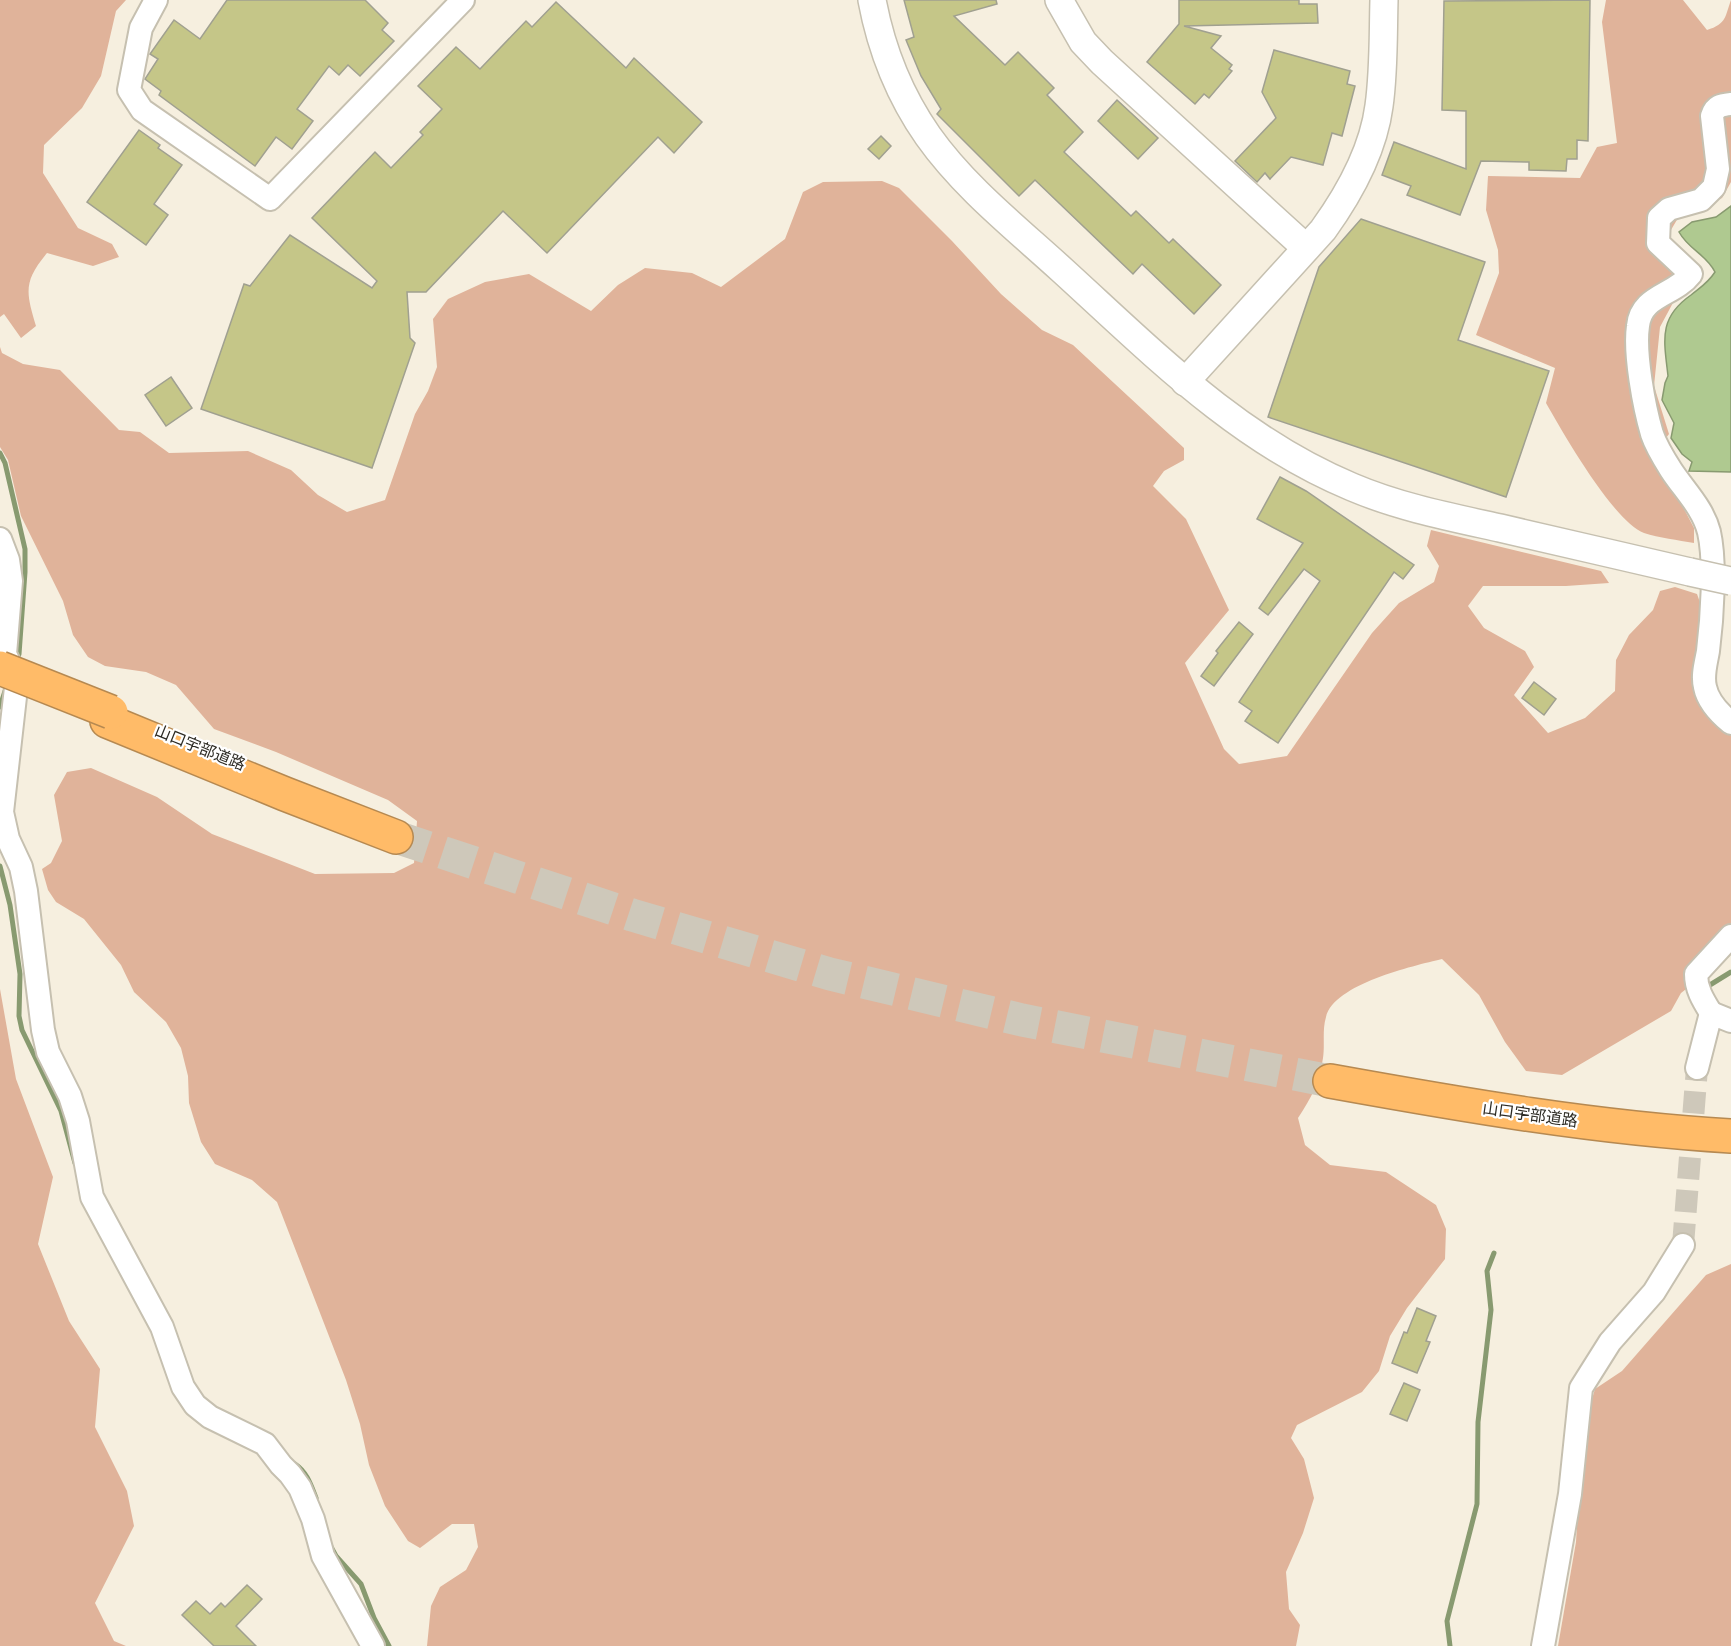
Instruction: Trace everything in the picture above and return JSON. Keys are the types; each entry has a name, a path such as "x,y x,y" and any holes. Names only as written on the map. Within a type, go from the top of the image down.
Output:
{"highway":[{"name":"山口宇部道路","path":"0,668 109,716 398,832"},
{"name":"山口宇部道路","path":"0,678 109,716"},
{"name":"山口宇部道路","path":"1731,1121 1562,1104 1331,1075 1514,1112 1584,1123 1685,1134 1731,1136"},
{"path":"1685,1134 1731,1143"}],"street":[{"path":"156,0 141,28 129,90 142,110 270,199 463,0"},
{"path":"872,0 881,42 896,78 927,135 947,160 982,197 1185,382 1232,420 1309,468 1354,488 1410,508 1731,581"},
{"path":"1059,0 1083,42 1102,62 1306,248"},
{"path":"1185,382 1306,248 1341,205 1354,183 1371,138 1379,108 1383,66 1384,0"},
{"path":"1731,104 1714,109 1712,116 1718,169 1714,187 1701,200 1669,209 1659,218 1658,243 1691,274 1685,282 1646,305 1640,313 1637,328 1639,362 1653,436 1677,479 1703,516 1708,532 1711,556 1711,593 1708,651 1704,674 1705,687 1713,704 1731,723"},
{"path":"0,539 8,560 11,581 5,654 17,679 2,813 8,839 21,867 26,891 43,1030 48,1052 70,1096 78,1121 92,1197 162,1327 183,1387 195,1405 210,1417 265,1444 295,1481 313,1519 323,1556 373,1646"},
{"path":"1697,1068 1721,1017 1699,992 1696,974 1731,936"},
{"path":"1543,1646 1570,1494 1581,1388 1610,1341 1654,1292 1683,1245"}],"shaded area":[{"path":"0,0 126,0 116,11 101,76 82,108 44,145 43,173 78,228 112,244 119,257 93,266 47,253 30,280 30,304 36,326 21,338 4,314 0,317"},
{"path":"1606,0 1683,0 1707,30 1722,22 1731,0 1731,182 1722,198 1678,218 1668,235 1673,246 1699,271 1675,299 1660,327 1654,386 1669,434 1655,453 1694,528 1694,543 1644,533 1618,512 1604,495 1546,403 1555,368 1476,335 1499,273 1498,250 1486,210 1488,176 1580,178 1597,147 1617,143 1602,22"},
{"path":"882,181 899,188 1001,294 1042,330 1073,345 1184,448 1184,460 1164,471 1153,486 1186,519 1229,610 1185,663 1224,749 1239,764 1287,756 1372,633 1399,603 1434,582 1439,566 1427,546 1431,530 1601,571 1609,583 1566,586 1483,586 1468,606 1484,628 1525,651 1534,667 1514,695 1548,733 1585,718 1615,691 1616,660 1629,635 1653,610 1660,591 1675,587 1697,594 1703,611 1700,679 1731,733 1731,954 1681,993 1671,1011 1562,1075 1526,1071 1505,1042 1479,995 1442,959 1376,978 1343,995 1332,1005 1325,1022 1324,1053 1317,1082 1298,1118 1305,1145 1330,1165 1386,1172 1436,1205 1446,1229 1445,1259 1407,1308 1390,1336 1379,1371 1362,1392 1297,1425 1291,1438 1304,1459 1314,1498 1303,1533 1286,1572 1289,1609 1300,1625 1296,1646 427,1646 431,1606 440,1587 466,1570 478,1547 474,1524 452,1524 420,1548 408,1541 385,1506 369,1465 360,1424 346,1380 277,1202 252,1180 215,1164 201,1142 189,1103 188,1076 181,1048 166,1022 134,992 121,965 84,919 56,902 48,890 42,869 51,863 62,841 54,795 67,772 91,768 157,797 212,834 315,874 394,873 414,863 417,821 388,800 276,752 214,729 176,685 146,672 105,666 88,657 73,635 63,601 21,516 8,460 0,447 0,347 2,353 23,364 60,370 119,430 140,432 169,453 248,451 291,470 318,495 347,512 385,500 415,414 428,391 437,367 433,319 448,299 485,282 529,274 591,311 618,285 645,268 692,273 721,287 785,239 803,192 823,182"},
{"path":"1731,206 1731,472 1689,471 1692,462 1682,454 1671,438 1674,423 1662,400 1668,376 1665,351 1666,331 1673,312 1715,272 1679,232 1692,222 1716,217"},
{"path":"0,989 16,1079 53,1177 38,1244 69,1321 100,1369 95,1427 127,1491 134,1526 95,1603 114,1641 126,1646 0,1646"},
{"path":"1731,1264 1731,1646 1558,1646 1576,1542 1583,1429 1595,1389 1622,1371 1706,1275"}],"building":[{"path":"227,0 365,0 388,23 382,30 394,41 360,76 348,65 339,75 329,66 297,109 313,121 292,149 276,137 255,166 159,95 161,91 145,79 158,59 150,54 174,20 200,39"},
{"path":"904,0 996,0 997,4 954,16 1005,65 1018,52 1054,88 1047,95 1083,132 1064,152 1131,216 1136,211 1169,243 1173,239 1221,285 1194,314 1142,264 1133,274 1035,180 1019,196 937,114 941,109 921,76 906,40 914,37"},
{"path":"1179,0 1299,0 1299,4 1317,4 1318,23 1184,26 1221,36 1211,48 1232,65 1229,69 1232,71 1209,98 1204,94 1195,104 1147,62 1179,24"},
{"path":"1590,0 1588,141 1577,140 1577,159 1567,159 1566,171 1529,170 1529,162 1481,161 1460,215 1407,195 1411,186 1382,175 1394,142 1466,169 1466,111 1442,110 1444,1"},
{"path":"556,2 626,68 634,58 702,122 674,153 658,137 547,253 503,211 426,292 407,292 410,338 415,343 372,468 201,409 244,284 250,286 290,235 372,288 377,281 312,218 375,152 391,168 423,135 420,132 442,109 418,86 456,47 480,69 526,21 532,27"},
{"path":"1274,50 1350,71 1347,84 1355,86 1342,136 1332,133 1323,165 1291,157 1270,179 1265,173 1257,182 1235,161 1276,118 1262,92"},
{"path":"1117,100 1158,138 1138,159 1098,121"},
{"path":"139,130 160,145 158,148 182,165 154,204 168,215 146,245 87,202"},
{"path":"881,136 891,146 879,159 868,149"},
{"path":"1361,219 1485,262 1458,340 1549,371 1506,497 1268,417 1319,267"},
{"path":"171,377 192,408 166,426 145,395"},
{"path":"1280,477 1306,491 1414,565 1403,579 1394,572 1278,743 1245,721 1252,711 1239,702 1320,581 1304,569 1268,615 1259,608 1303,543 1257,519"},
{"path":"1239,622 1253,634 1214,686 1201,676 1218,653 1216,651"},
{"path":"1534,682 1556,699 1544,715 1522,698"},
{"path":"1417,1308 1436,1316 1426,1341 1430,1342 1417,1373 1392,1363 1404,1332 1407,1333"},
{"path":"1404,1383 1420,1390 1407,1421 1390,1414"},
{"path":"247,1585 262,1599 236,1626 256,1646 214,1646 182,1615 196,1601 210,1614 221,1603 225,1607"}],"waterway":[{"path":"0,453 5,463 25,549 17,660"},
{"path":"0,707 5,691"},
{"path":"0,866 10,905 20,974 19,1016 22,1030 61,1111 75,1163"},
{"path":"1705,988 1731,972"},
{"path":"1450,1646 1447,1621 1477,1504 1478,1422 1491,1310 1487,1271 1494,1253"},
{"path":"295,1464 306,1475 316,1498"},
{"path":"330,1545 336,1556 361,1584 374,1618 389,1646"}],"tunnel":[{"path":"396,837 632,915 830,974 1022,1020 1330,1081"},
{"path":"1683,1245 1697,1068"}]}
